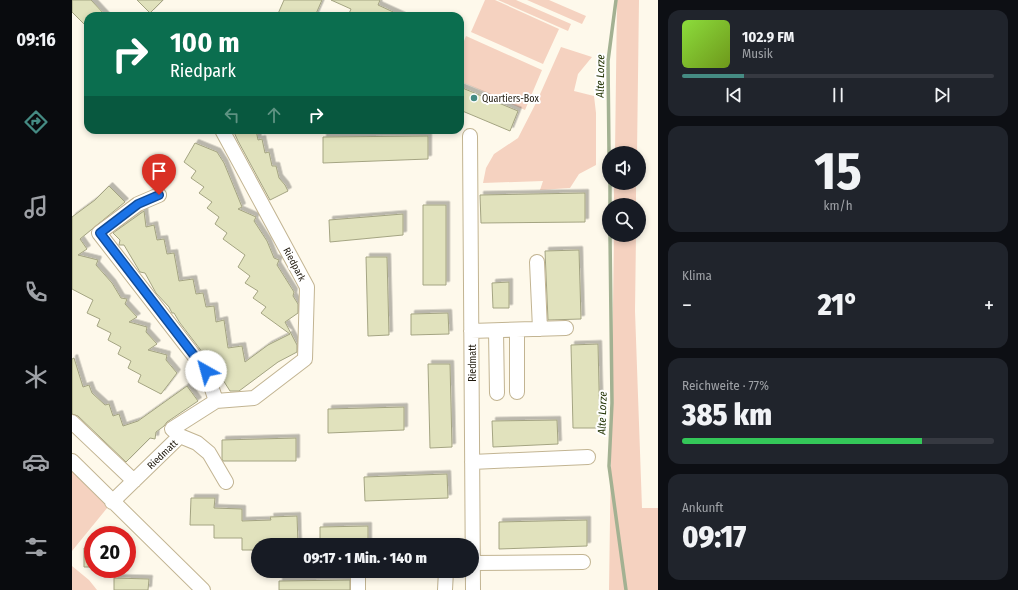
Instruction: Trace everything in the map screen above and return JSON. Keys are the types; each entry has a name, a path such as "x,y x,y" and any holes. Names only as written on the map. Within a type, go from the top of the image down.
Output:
{"street":[{"name":"Riedpark","path":"180,436 172,428 216,401 254,398 305,359 307,288 224,134"},
{"name":"Riedmatt","path":"470,136 473,538"},
{"path":"159,195 138,204 100,233 206,371 216,401"},
{"path":"537,262 540,329"},
{"path":"471,331 566,328"},
{"path":"496,330 497,393"},
{"path":"517,330 517,392"},
{"path":"72,422 134,481"},
{"name":"Riedmatt","path":"112,502 180,436 197,443 209,453 226,482"},
{"path":"472,462 588,456"},
{"path":"72,461 203,590"},
{"path":"479,563 582,562"},
{"path":"358,578 358,590"},
{"path":"445,590 446,578"},
{"name":"Riedmatt","path":"473,578 473,590"}],"shaded area":[{"path":"485,0 495,0 559,29 543,64 471,32"},
{"path":"498,0 516,0 571,24 568,31"},
{"path":"527,0 549,0 586,16 582,24"},
{"path":"617,0 639,0 637,146 615,146"},
{"path":"466,36 542,70 525,110 464,83 464,41"},
{"path":"561,47 592,57 578,74 574,91 594,96 596,113 596,165 579,174 570,188 540,190 543,181 483,183 486,168 494,154 518,138 537,101"},
{"path":"614,190 636,190 636,198 614,198"},
{"path":"614,242 636,242 635,311 642,508 658,508 658,590 609,590"},
{"path":"72,461 112,502 92,526 84,526 84,536 72,551"},
{"path":"72,566 84,576 84,578 89,580 97,590 72,590"}],"building":[{"path":"72,0 91,0 102,12 84,12 84,24 72,12"},
{"path":"137,0 163,0 151,12 149,12"},
{"path":"284,0 322,0 317,12 279,12"},
{"path":"331,0 380,0 378,5 393,12 350,12 351,9"},
{"name":"Quartiers-Box","path":"464,89 518,111 510,131 464,112"},
{"path":"235,134 257,134 258,140 262,139 265,153 269,152 272,166 276,166 279,178 288,191 270,200"},
{"path":"428,136 428,159 323,163 323,137"},
{"path":"195,143 217,152 224,163 242,207 238,209 256,217 254,221 267,241 274,258 279,260 277,265 294,292 293,296 298,304 298,313 285,322 297,345 297,352 278,362 239,391 230,391 223,380 218,380 218,374 213,366 174,313 172,313 169,307 156,293 145,273 140,272 124,245 119,245 120,240 113,233 144,211 146,227 154,225 157,240 164,239 167,254 174,253 179,281 193,279 196,294 203,293 206,307 214,306 216,322 224,320 228,348 242,346 245,362 268,345 290,334 261,313 266,307 253,298 258,291 245,283 250,276 238,267 245,255 223,239 227,233 215,224 219,217 207,208 212,202 199,193 204,187 191,178 196,171 184,162"},
{"path":"109,186 125,202 80,239 87,249 78,255 98,260 96,265 112,283 121,298 127,299 125,304 137,317 129,322 147,327 146,332 157,344 148,350 167,355 166,360 177,373 161,394 138,382 141,375 128,368 131,361 118,354 121,347 108,340 111,333 97,326 100,319 87,313 93,300 72,289 72,217 95,200"},
{"path":"585,193 585,222 481,223 480,195"},
{"path":"423,205 446,205 446,285 423,285"},
{"path":"403,214 403,235 330,242 329,220"},
{"path":"579,250 581,319 548,320 545,251"},
{"path":"366,257 387,257 389,335 368,336"},
{"path":"509,282 509,308 493,308 492,283"},
{"path":"448,313 449,334 411,335 411,314"},
{"path":"598,344 600,428 573,428 571,345"},
{"path":"74,358 83,387 89,385 92,393 105,405 109,404 113,416 119,414 123,426 138,421 187,386 198,401 167,422 156,432 155,439 150,438 126,462 78,416 72,414 72,359"},
{"path":"428,364 450,364 452,447 430,448"},
{"path":"404,407 404,430 328,433 328,409"},
{"path":"557,420 558,444 493,447 492,421"},
{"path":"296,438 296,461 223,461 222,459 222,440"},
{"path":"447,474 448,498 365,501 364,477"},
{"path":"191,498 215,498 214,508 242,509 242,521 271,520 270,517 297,516 298,538 251,538 251,550 242,550 242,538 214,538 214,525 190,525"},
{"path":"587,520 587,546 499,549 499,522"},
{"path":"368,526 368,538 320,538 320,527"},
{"path":"114,578 149,579 148,590 114,590"},
{"path":"350,580 350,590 279,590 279,581"}],"waterway":[{"name":"Alte Lorze","path":"609,146 608,61 616,0"},
{"name":"Alte Lorze","path":"610,190 610,198"},
{"name":"Alte Lorze","path":"610,242 612,403 609,466 626,590"}],"place":[{"name":"Quartiers-Box","path":"474,98"}],"route":[{"path":"159,195 138,204 100,233 206,371"}]}
